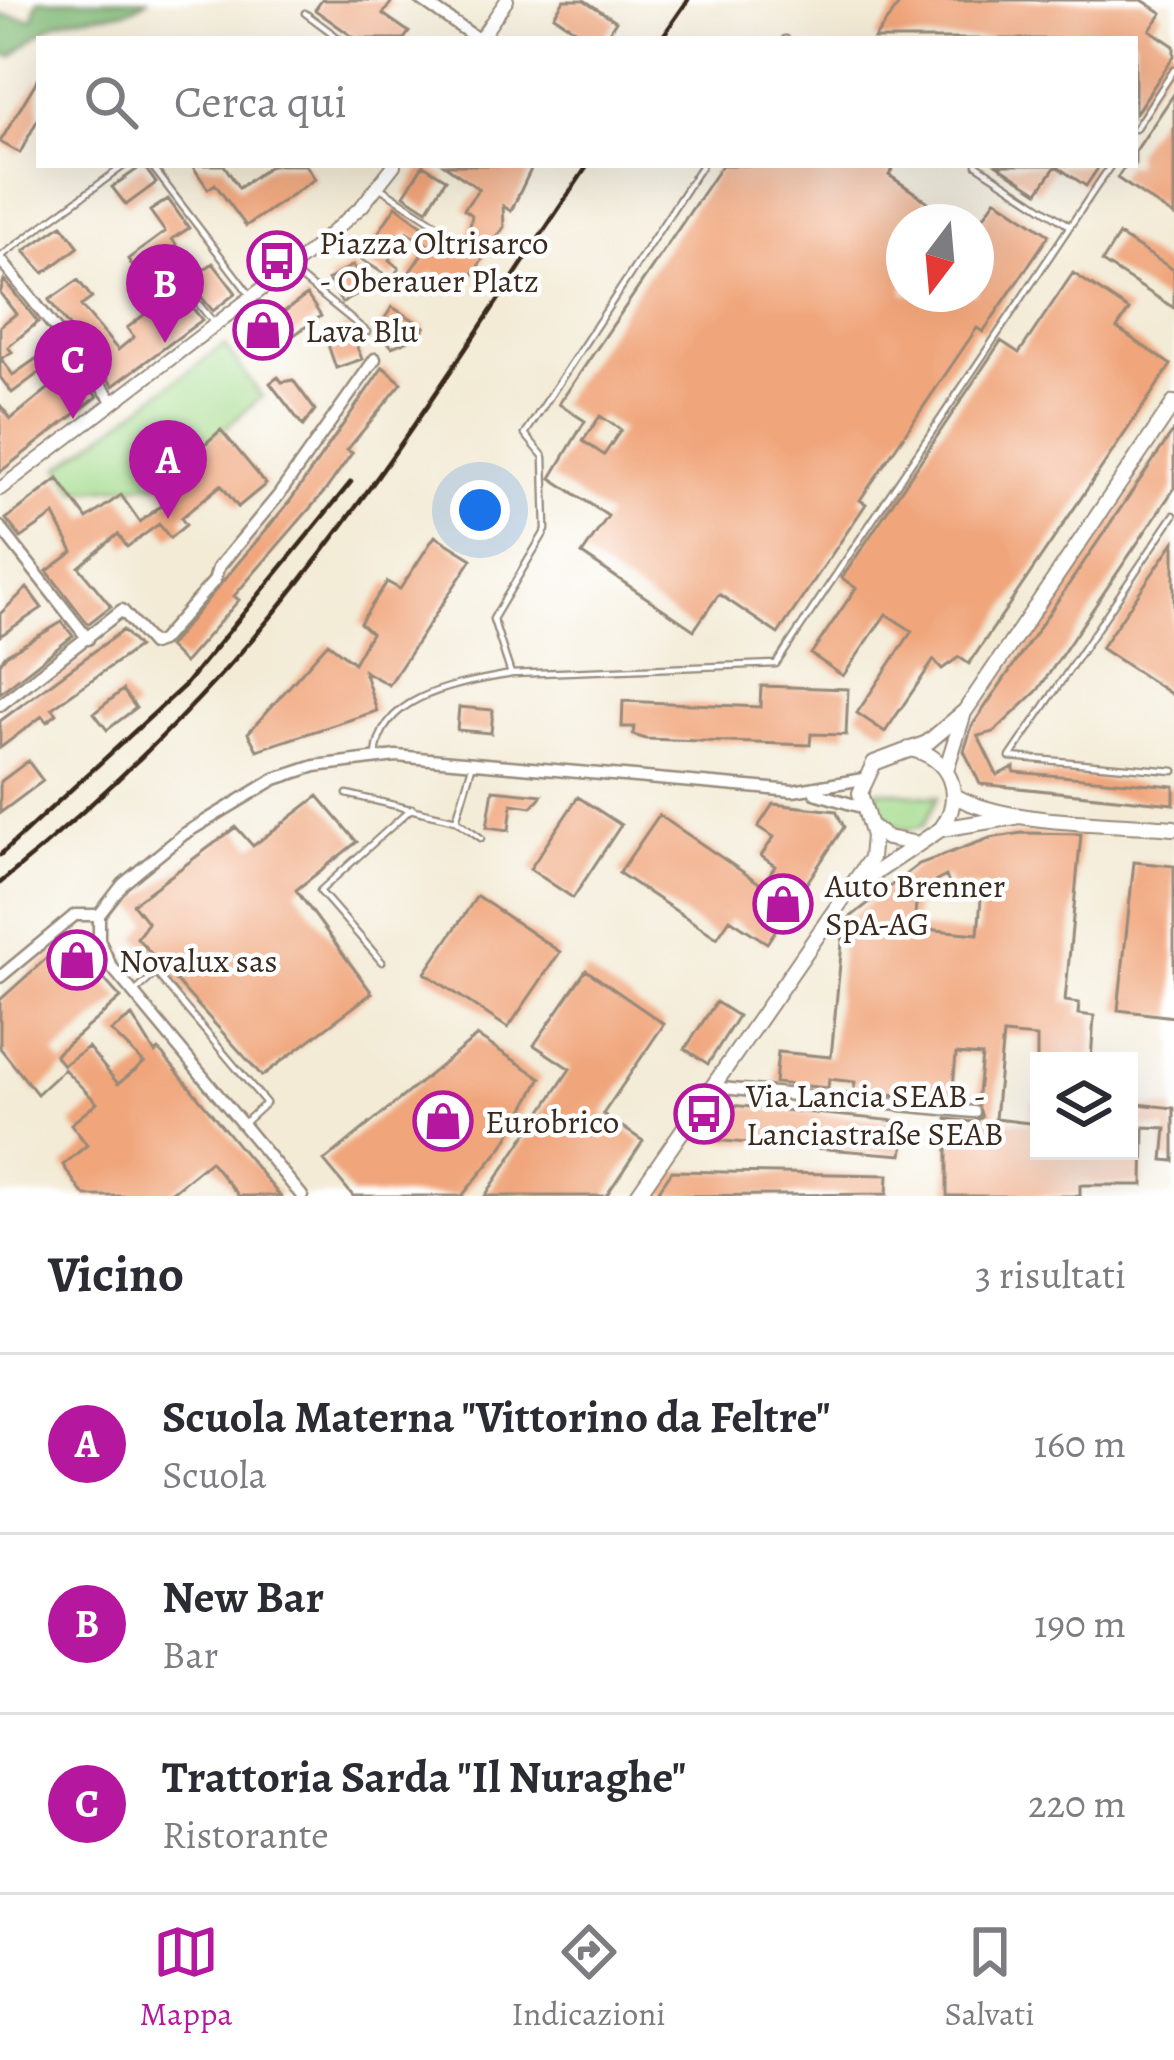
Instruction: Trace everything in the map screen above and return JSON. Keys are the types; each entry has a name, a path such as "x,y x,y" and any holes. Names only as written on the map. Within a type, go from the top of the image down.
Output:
{"main road":[{"path":"637,1196 853,888 873,852 871,826 861,807 863,779 886,754 940,735 965,711 1174,404"},
{"path":"946,770 965,711"},
{"path":"909,749 932,756 946,770 955,796 941,829"},
{"path":"955,796 980,807 1026,815 1174,828"},
{"path":"853,888 913,843 941,829 1026,815"},
{"path":"871,826 887,838 913,843"}],"street":[{"path":"421,0 475,36"},
{"path":"481,36 507,0"},
{"path":"0,489 290,268 379,187 392,168"},
{"path":"0,258 112,400"},
{"path":"0,705 122,610 152,644 161,641 278,496 375,359"},
{"path":"0,527 88,639"},
{"path":"302,1196 134,993 98,940 99,915 123,884 184,834 275,779 315,766 376,756 806,790 861,807"},
{"path":"806,790 863,779"},
{"path":"0,977 74,915 99,915"},
{"path":"711,1087 974,1112"}],"lane":[{"path":"305,13 336,36"},
{"path":"1138,124 1174,70"},
{"path":"0,258 121,168"},
{"path":"153,168 251,296"},
{"path":"511,674 493,619 546,530 544,457 525,434 700,168"},
{"path":"982,168 1070,226"},
{"path":"376,756 377,731 401,706 511,674 776,664 1109,168"},
{"path":"379,187 452,234"},
{"path":"290,268 367,332"},
{"path":"180,281 214,323"},
{"path":"1174,515 1010,757 1174,771"},
{"path":"457,820 472,763"},
{"path":"347,794 457,820 481,838"},
{"path":"382,962 320,891 412,808"},
{"path":"134,993 156,973 266,1103 243,1124"}],"green space":[{"path":"38,0 147,0 125,11 64,20 12,56 0,54 0,15 33,19"},
{"path":"224,345 262,397 160,483 76,491 60,467"},
{"path":"878,790 938,797 923,826 908,830 886,822 876,801"}],"building":[{"path":"322,0 393,0 383,14 409,32 406,36 352,36 315,10"},
{"path":"564,0 584,0 616,21 606,36 584,36 554,16"},
{"path":"902,0 1142,0 1162,13 1150,30 1174,46 1174,56 1138,110 1138,36 876,36"},
{"path":"36,82 36,123 20,153 0,142"},
{"path":"1174,94 1174,216 1117,178 1124,168 1138,168 1138,148"},
{"path":"139,168 145,168 156,183 126,205 112,187"},
{"path":"194,168 226,168 239,188 267,168 308,168 315,179 246,226 215,184 208,189"},
{"path":"421,168 446,179 427,210 404,195"},
{"path":"448,168 532,168 511,211 503,206 504,227 465,286 460,282 457,287 432,272 423,286 407,276 428,245 407,232 389,260 399,268 392,279 361,259 396,206 456,251 469,231 472,215 464,209 479,189"},
{"path":"720,168 894,168 889,175 931,204 886,204 886,312 994,312 996,199 1049,235 983,332 977,328 860,500 866,504 778,634 719,594 694,630 582,554 608,516 551,478 585,421 559,404","holes":["600,416 621,430 604,455 583,441"]},
{"path":"1002,168 1055,168 1038,192"},
{"path":"1059,168 1098,168 1086,186"},
{"path":"168,199 189,228 172,239 198,274 213,263 236,293 213,311 173,263 155,277 171,296 179,290 202,320 113,386 49,300 78,280 92,298 81,306 118,350 134,337 127,328 158,304 128,259 165,232 150,211"},
{"path":"62,225 79,247 44,273 24,251"},
{"path":"1119,235 1174,270 1174,308 1102,262"},
{"path":"353,265 367,288 342,303 328,280"},
{"path":"1073,273 1129,310 1117,328 1171,365 969,664 959,657 942,669 934,660 885,732 857,713 912,631 886,614 843,676 811,654 856,588 842,578 1001,341 1019,353"},
{"path":"4,280 38,322 1,359 13,375 47,351 55,361 12,393 0,377 0,326 16,314 0,293"},
{"path":"307,295 321,316 270,352 256,332"},
{"path":"392,307 425,327 419,336 392,347 377,330"},
{"path":"349,327 362,359 336,368 325,336"},
{"path":"383,367 402,383 347,450 352,453 325,491 234,596 239,600 184,663 168,647 290,501"},
{"path":"78,373 97,397 0,472 0,405 11,419 65,375 69,380"},
{"path":"278,377 282,382 293,380 315,410 303,426 270,383"},
{"path":"221,430 266,484 238,507 221,485 181,518 186,525 170,538 159,524 127,547 118,534 79,567 111,606 88,624 47,571 73,552 54,515 21,538 6,519 58,479 87,519 121,495 140,522 172,497 160,483"},
{"path":"1174,430 1174,489 1038,690 994,732 978,736 997,775 1014,767 1014,772 1174,786 1174,804 980,784 964,751 972,726"},
{"path":"435,536 472,559 389,685 364,671 377,711 257,750 248,733 328,643 354,663 371,633 360,623 387,582 400,589"},
{"path":"1174,542 1174,696 1101,648"},
{"path":"27,588 42,608 0,636 0,614"},
{"path":"62,622 73,636 0,693 0,663 6,655"},
{"path":"123,630 138,647 52,708 57,714 47,722 42,716 0,748 0,721"},
{"path":"761,686 848,689 846,735 811,734 810,745 646,739 633,735 634,727 622,727 623,701 760,707"},
{"path":"123,690 136,708 107,730 94,713"},
{"path":"459,707 493,710 491,733 457,730"},
{"path":"28,761 43,781 0,813 0,782"},
{"path":"493,790 542,795 532,807 512,804 509,830 487,827"},
{"path":"318,796 357,842 296,890 372,993 262,1076 137,938 148,923 133,904 236,827 253,846"},
{"path":"578,797 621,825 573,898 530,869"},
{"path":"773,804 836,811 844,827 767,943 730,919 717,938 619,873 659,815 762,885 775,866 761,856 774,837 758,827"},
{"path":"1081,834 1065,1001 1079,1003 1078,1014 1094,1016 1092,1052 1037,1052 1037,1037 1003,1034 995,1119 1030,1123 1030,1160 1138,1160 1138,1104 1174,1108 1174,1161 1163,1160 1166,1128 1144,1127 1143,1185 1080,1185 1080,1196 947,1196 947,1119 974,1122 982,1117 977,1103 982,1056 956,1054 952,1100 854,1091 855,1082 829,1079 828,1088 775,1083 778,1052 831,1057 844,922 919,864 990,838","holes":["946,876 950,886 982,888 978,934 914,928 917,891"]},
{"path":"1134,862 1174,866 1174,1017 1118,1010"},
{"path":"477,896 560,952 508,1028 425,973"},
{"path":"68,939 121,998 55,1055 63,1065 88,1047 118,1084 144,1063 111,1031 132,1016 155,1053 159,1050 280,1196 239,1196 210,1161 167,1196 86,1196 80,1190 63,1165 87,1145 71,1124 97,1103 64,1069 37,1094 0,1048 0,1000"},
{"path":"586,970 664,1024 603,1114 643,1141 606,1196 485,1196 570,1069 534,1045"},
{"path":"716,1002 738,1016 708,1064 685,1049"},
{"name":"Eurobrico","path":"477,1036 541,1078 503,1146 462,1196 353,1196 324,1161"},
{"path":"720,1104 907,1122 902,1155 697,1139"},
{"path":"672,1171 888,1175 887,1194 655,1196"}],"railway":[{"path":"663,36 688,0"},
{"path":"0,883 146,752 279,607 400,445 586,168"},
{"path":"0,855 185,685 351,482"}],"place":[{"name":"Piazza Oltrisarco - Oberauer Platz","path":"277,261"},
{"name":"Lava Blu","path":"263,330"},
{"name":"New Bar","path":"165,343"},
{"name":"Trattoria Sarda \"Il Nuraghe\"","path":"73,419"},
{"name":"Scuola Materna \"Vittorino da Feltre\"","path":"168,519"},
{"name":"Auto Brenner SpA-AG","path":"783,904"},
{"name":"Novalux sas","path":"77,960"},
{"name":"Via Lancia SEAB - Lanciastraße SEAB","path":"704,1114"},
{"name":"Eurobrico","path":"443,1121"}]}
